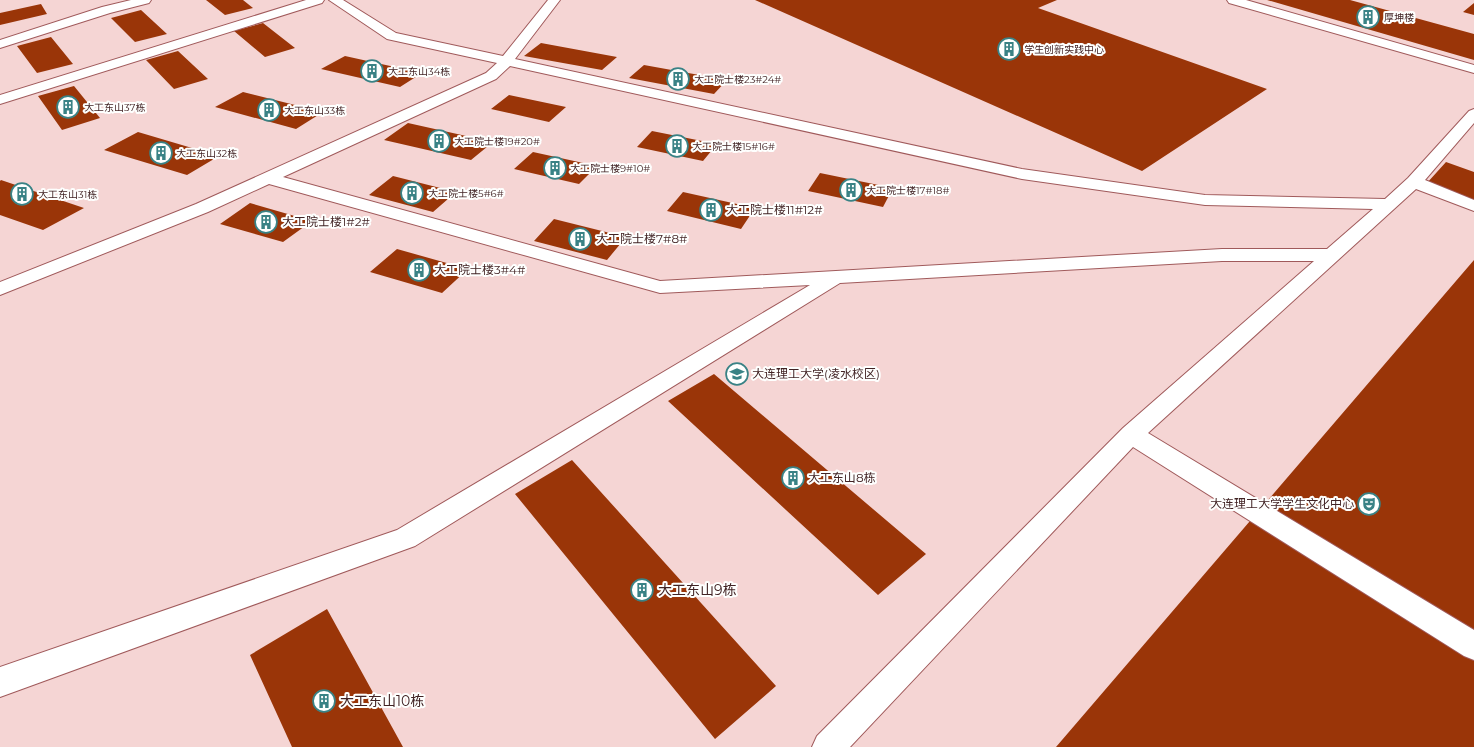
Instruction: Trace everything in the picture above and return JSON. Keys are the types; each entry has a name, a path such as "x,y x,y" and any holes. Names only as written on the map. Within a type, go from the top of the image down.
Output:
{"street":[{"path":"0,44 106,10 145,0"},
{"path":"0,100 318,0"},
{"path":"335,0 392,36 1022,174 1205,200 1389,204"},
{"path":"0,290 202,208 491,76 506,62 554,0"},
{"path":"1233,0 1474,69"},
{"path":"828,747 1132,434 1414,182 1474,114"},
{"path":"268,178 660,287 1222,255 1332,255"},
{"path":"1414,182 1474,206"},
{"path":"0,682 406,538 834,278"},
{"path":"1132,434 1474,646"}],"building":[{"path":"206,0 243,0 253,8 225,15"},
{"name":"学生创新实践中心","path":"755,0 1057,0 1038,8 1267,89 1142,171"},
{"name":"厚坤楼","path":"1267,0 1350,0 1474,34 1474,60"},
{"path":"1474,3 1474,15 1463,12"},
{"path":"41,4 47,14 0,25 0,13"},
{"path":"141,10 167,34 135,42 111,18"},
{"path":"263,23 295,48 265,57 234,31"},
{"path":"51,37 73,64 37,73 17,46"},
{"path":"541,43 617,57 602,70 524,56"},
{"path":"178,51 208,79 174,89 146,60"},
{"name":"大工东山34栋","path":"345,56 422,73 400,87 321,69"},
{"name":"大工院士楼23#24#","path":"644,65 727,80 714,94 629,78"},
{"name":"大工东山37栋","path":"74,86 100,118 62,130 38,96"},
{"name":"大工东山33栋","path":"243,92 323,112 296,129 215,107"},
{"path":"509,95 566,107 549,122 491,109"},
{"name":"大工院士楼19#20#","path":"408,123 493,142 471,160 384,140"},
{"name":"大工院士楼15#16#","path":"652,131 717,144 703,161 637,147"},
{"name":"大工东山32栋","path":"138,132 219,156 187,175 104,150"},
{"name":"大工院士楼9#10#","path":"533,152 597,166 579,184 514,169"},
{"path":"1446,162 1474,172 1474,200 1427,183"},
{"name":"大工院士楼17#18#","path":"820,173 893,188 883,207 808,191"},
{"name":"大工院士楼5#6#","path":"393,176 456,192 433,212 369,195"},
{"name":"大工东山31栋","path":"1,180 84,208 43,230 0,215"},
{"name":"大工院士楼11#12#","path":"683,192 755,208 741,229 667,211"},
{"name":"大工院士楼1#2#","path":"250,203 312,221 283,242 220,224"},
{"name":"大工院士楼7#8#","path":"554,219 626,237 607,260 534,241"},
{"name":"大工院士楼3#4#","path":"397,249 468,269 442,293 370,272"},
{"name":"大连理工大学学生文化中心","path":"1474,260 1474,747 1056,747"},
{"name":"大工东山8栋","path":"714,374 926,554 878,595 668,401"},
{"name":"大工东山9栋","path":"572,460 776,686 715,739 515,494"},
{"name":"大工东山10栋","path":"327,609 403,747 292,747 250,655"}],"place":[{"name":"厚坤楼","path":"1368,17"},
{"name":"学生创新实践中心","path":"1009,49"},
{"name":"大工东山34栋","path":"372,71"},
{"name":"大工院士楼23#24#","path":"678,79"},
{"name":"大工东山37栋","path":"68,107"},
{"name":"大工东山33栋","path":"269,110"},
{"name":"大工院士楼19#20#","path":"439,141"},
{"name":"大工院士楼15#16#","path":"677,146"},
{"name":"大工东山32栋","path":"161,153"},
{"name":"大工院士楼9#10#","path":"555,168"},
{"name":"大工院士楼17#18#","path":"851,190"},
{"name":"大工院士楼5#6#","path":"412,193"},
{"name":"大工东山31栋","path":"22,194"},
{"name":"大工院士楼11#12#","path":"711,210"},
{"name":"大工院士楼1#2#","path":"266,222"},
{"name":"大工院士楼7#8#","path":"580,239"},
{"name":"大工院士楼3#4#","path":"419,270"},
{"name":"大连理工大学(凌水校区)","path":"737,374"},
{"name":"大工东山8栋","path":"793,478"},
{"name":"大连理工大学学生文化中心","path":"1369,504"},
{"name":"大工东山9栋","path":"642,590"},
{"name":"大工东山10栋","path":"324,701"}]}
